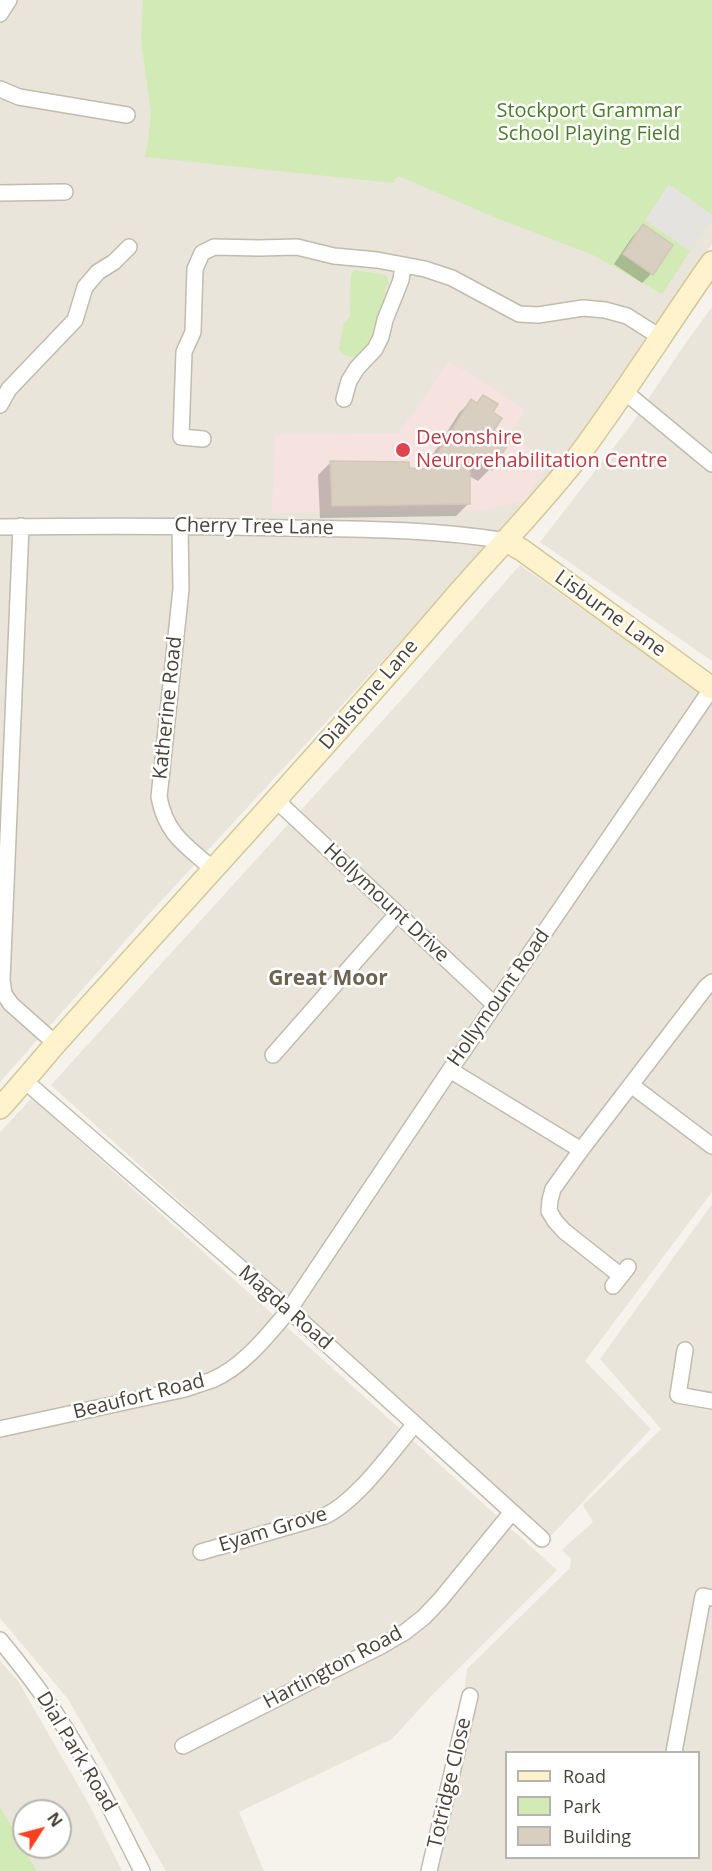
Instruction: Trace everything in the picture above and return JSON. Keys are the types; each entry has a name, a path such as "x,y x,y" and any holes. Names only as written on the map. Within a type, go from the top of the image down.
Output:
{"street":[{"path":"0,14 9,0"},
{"path":"0,89 19,97 111,106 127,115"},
{"path":"0,193 65,192"},
{"path":"0,405 9,389 75,320 84,287 98,272 114,262 129,247"},
{"path":"203,439 182,437 184,352 193,332 195,269 202,253 214,247 297,247 334,256 377,260 426,269 452,278 519,314 538,315 583,308 605,310 627,316 660,337"},
{"name":"Dialstone Lane","path":"0,1108 506,541 574,460 625,392 712,262"},
{"path":"344,399 349,381 357,368 375,349 381,337 385,320 401,280 403,265"},
{"path":"625,392 712,464"},
{"name":"Cherry Tree Lane","path":"0,526 407,530 506,541"},
{"path":"21,526 2,980 4,993 11,1004 56,1044"},
{"name":"Katherine Road","path":"180,526 181,589 159,796 162,814 170,828 214,870"},
{"name":"Lisburne Lane","path":"506,541 522,550 712,688"},
{"name":"Hollymount Road","path":"289,1310 450,1070 712,688"},
{"name":"Hollymount Drive","path":"276,800 495,1005"},
{"path":"273,1055 397,914"},
{"path":"621,1276 564,1231 555,1221 549,1211 553,1189 712,982"},
{"path":"450,1070 581,1150"},
{"name":"Magda Road","path":"25,1080 289,1310 542,1539"},
{"path":"631,1085 710,1151"},
{"name":"Beaufort Road","path":"0,1429 185,1389 214,1379 242,1361 266,1338 289,1310"},
{"path":"685,1350 678,1395 712,1401"},
{"name":"Eyam Grove","path":"201,1552 336,1511 354,1496 415,1424"},
{"name":"Hartington Road","path":"183,1746 405,1632 441,1599 512,1512"},
{"path":"674,1751 703,1596 712,1598"},
{"name":"Dial Park Road","path":"0,1641 32,1679 64,1726 142,1871"},
{"name":"Totridge Close","path":"429,1871 470,1696"}],"shaded area":[{"path":"0,0 712,0 712,244 566,459 149,914 0,1082"},
{"path":"669,184 712,215 690,251 645,220"},
{"path":"712,307 712,661 540,542 631,425"},
{"name":"Devonshire Neurorehabilitation Centre","path":"448,362 479,379 525,410 511,432 549,465 524,501 478,510 272,513 275,435 399,433"},
{"path":"520,565 712,701 712,1192 585,1361 651,1429 550,1537 51,1085 413,687"},
{"path":"32,1098 557,1570 434,1693 392,1739 239,1812 264,1871 166,1871 68,1699 0,1618 0,1132"},
{"path":"712,1204 712,1871 423,1871 464,1693 467,1669 570,1568 571,1559 562,1550 593,1522 583,1505 661,1429 600,1359"},
{"path":"0,1661 18,1681 90,1806 122,1871 37,1871 30,1859 72,1859 72,1799 12,1799 12,1827 0,1806"}],"green space":[{"name":"Stockport Grammar School Playing Field","path":"143,0 712,0 712,218 662,294 591,254 496,218 401,177 397,177 393,183 145,157 151,113 141,40"},
{"path":"354,270 386,275 389,283 385,290 387,299 377,331 360,355 351,357 339,349 343,325 350,317 351,275"},
{"path":"0,1806 12,1827 12,1859 30,1859 37,1871 0,1871"}],"building":[{"path":"643,224 673,245 653,275 623,254"},
{"path":"483,395 498,404 493,412 502,418 494,430 510,441 492,470 470,456 470,504 332,506 330,461 409,462 409,468 428,469 471,399 477,403"}],"place":[{"name":"Devonshire Neurorehabilitation Centre","path":"403,450"}],"district":[{"name":"Great Moor","path":"328,979"}]}
